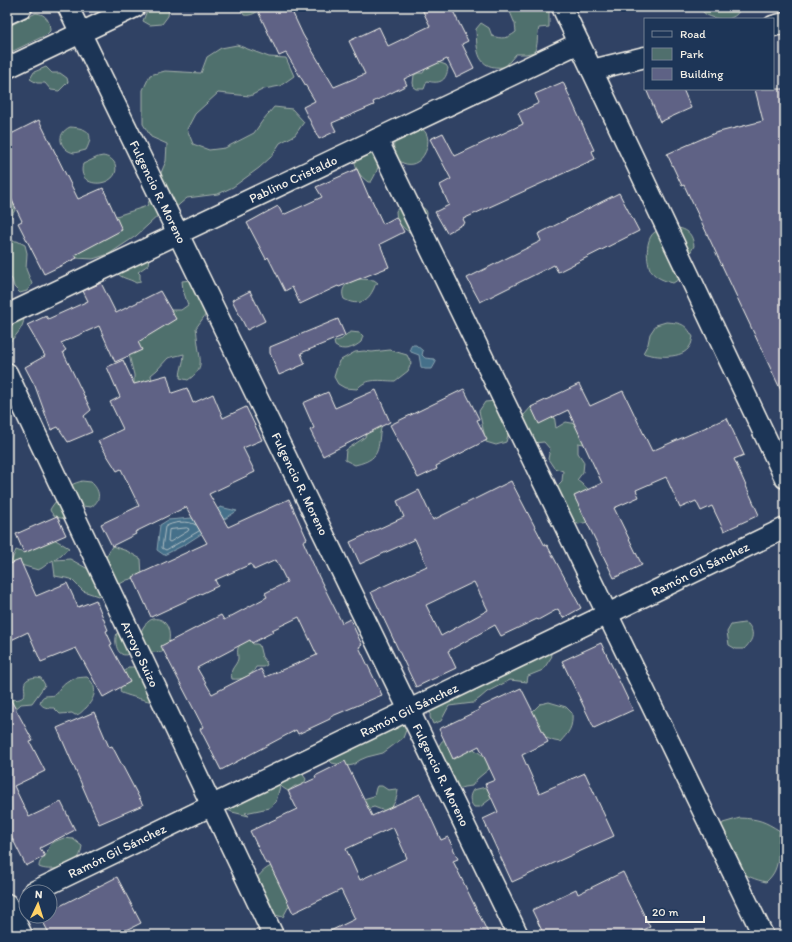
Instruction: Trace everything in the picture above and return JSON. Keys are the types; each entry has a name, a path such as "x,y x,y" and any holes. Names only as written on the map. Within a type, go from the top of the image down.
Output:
{"street":[{"path":"7,14 22,7"},
{"name":"Fulgencio R. Moreno","path":"68,7 518,935"},
{"path":"7,68 135,7"},
{"path":"562,7 785,478"},
{"path":"774,26 785,23"},
{"name":"Pablino Cristaldo","path":"7,315 579,43"},
{"path":"592,70 644,57"},
{"path":"377,139 763,935"},
{"name":"Arroyo Suizo","path":"7,373 273,935"},
{"name":"Ramón Gil Sánchez","path":"50,884 785,528"},
{"path":"18,899 7,904 22,935"}],"green space":[{"path":"157,7 166,7 169,9 168,16 162,24 150,25 143,21 146,13"},
{"path":"239,7 262,7 254,14 244,15"},
{"path":"508,7 549,7 549,27 539,28 534,52 516,54 505,67 495,67 483,62 480,57 477,45 476,29 481,23 489,28 492,36 499,38 510,36 516,32 515,24"},
{"path":"701,7 742,7 737,14 730,18 708,16"},
{"path":"36,13 45,16 49,24 50,31 46,35 7,54 7,27"},
{"path":"237,45 269,57 286,58 294,76 280,86 264,89 250,96 218,93 195,114 187,129 193,144 209,150 225,148 254,133 274,107 292,109 304,122 295,135 280,143 271,157 233,187 218,194 187,198 174,209 160,214 136,236 109,254 93,259 76,258 70,256 98,222 147,206 166,161 167,144 151,137 143,124 143,90 150,75 165,71 201,73 207,57 221,48"},
{"path":"438,62 446,65 448,68 444,79 438,82 427,81 424,89 417,89 414,87 414,75 423,73 428,65"},
{"path":"46,67 52,73 60,73 67,78 68,82 59,91 51,90 45,83 37,83 30,79 34,72"},
{"path":"70,127 88,132 90,139 86,150 74,153 65,149 61,142 61,138 65,130"},
{"path":"420,128 425,132 427,137 428,144 426,151 417,162 410,164 403,163 396,157 394,142"},
{"path":"371,153 379,158 379,161 378,167 371,182 368,182 358,172 355,160 362,155"},
{"path":"103,156 110,158 115,164 116,172 112,178 99,183 86,179 82,173 83,164"},
{"path":"7,183 15,210 7,224"},
{"path":"407,205 419,206 427,212 425,220 414,234 401,225 396,215 396,211 399,207"},
{"path":"670,227 680,228 687,231 692,237 694,246 686,260 681,278 673,283 655,276 649,267 647,256 649,239 652,235 658,230"},
{"path":"8,241 17,241 25,245 27,253 26,269 32,284 27,291 20,293 14,287 12,279 7,277"},
{"path":"149,257 148,265 138,272 140,274 140,282 136,283 122,277 116,271"},
{"path":"361,279 374,280 378,283 375,285 368,298 357,303 344,299 343,291 346,285"},
{"path":"191,280 206,314 196,328 200,360 199,368 197,372 188,380 180,378 184,354 168,358 151,375 155,401 145,407 134,383 134,375 128,351 163,310 181,310 188,305 183,290 182,281"},
{"path":"20,317 24,318 24,321 13,339 7,344 7,322"},
{"path":"666,322 679,323 685,326 693,337 691,345 681,354 675,355 654,356 643,353 648,344 650,334 656,325"},
{"path":"351,332 360,333 363,336 361,342 355,346 345,349 335,346 334,342 342,339"},
{"path":"390,350 407,355 411,363 408,371 395,381 370,381 361,385 357,389 345,388 338,384 334,377 339,361 355,352"},
{"path":"496,401 514,412 524,415 531,407 543,403 553,408 556,428 566,422 577,424 584,432 584,444 578,443 578,453 584,462 583,472 577,480 593,493 588,522 578,524 564,515 554,489 562,481 563,471 554,468 548,459 550,449 544,442 534,443 509,432 506,442 496,445 486,442 479,411 485,402"},
{"path":"373,418 383,421 378,449 375,454 371,459 355,465 345,460 346,450 365,437"},
{"path":"82,481 91,482 96,488 98,498 95,504 91,507 76,504 67,518 59,518 55,516 50,510 53,505 70,486"},
{"path":"54,539 69,548 55,560 70,559 97,574 112,546 127,551 141,559 142,576 127,580 98,596 83,591 71,579 55,576 53,560 38,570 11,562 16,550 24,553"},
{"path":"152,619 159,619 164,622 169,632 168,644 166,649 162,652 149,652 140,638 143,627"},
{"path":"744,623 748,624 752,631 752,637 744,649 736,649 729,645 727,632 731,625"},
{"path":"123,631 132,652 127,655 120,653 116,642 117,633"},
{"path":"250,640 253,644 259,645 262,657 267,665 263,667 256,667 252,673 246,677 232,679 231,672 238,659 238,647"},
{"path":"547,649 552,656 543,670 528,676 527,682 510,680 487,692 473,703 449,706 441,721 433,724 430,717 431,700"},
{"path":"128,667 134,667 144,672 155,702 136,698 120,692 123,673"},
{"path":"37,677 41,678 45,685 32,703 21,704 11,713 7,714 7,699 17,699 23,697 25,692 24,686 27,680"},
{"path":"87,677 93,685 94,692 92,700 81,713 75,715 72,713 60,714 54,708 48,708 41,705 40,703 42,698 55,695 68,681 76,678"},
{"path":"549,702 566,707 572,713 570,729 560,742 545,737 526,718 540,704"},
{"path":"390,712 407,722 406,730 403,738 383,753 367,757 353,765 347,766 332,763 326,757 366,719 373,715"},
{"path":"462,735 471,747 485,758 489,769 477,779 472,786 455,790 437,751 441,742 446,738"},
{"path":"301,772 306,779 303,787 295,786 288,791 280,786 276,802 269,808 245,813 249,816 232,812 224,808"},
{"path":"377,786 382,786 388,790 398,790 395,802 388,811 374,807 367,809 363,799 374,796"},
{"path":"486,787 493,797 480,807 474,807 470,798 473,790"},
{"path":"740,818 761,821 780,831 777,864 772,876 766,882 755,879 737,868 719,830 723,823"},
{"path":"64,838 73,839 82,846 78,858 65,867 48,869 39,867 40,862 51,844"},
{"path":"271,866 291,902 283,917 260,909 251,903 242,893 244,885 256,879 263,871"}],"water":[{"path":"412,345 416,345 423,351 422,355 425,358 434,359 436,362 432,369 425,369 421,367 419,355 411,352 410,348"},
{"path":"220,507 237,511 184,545 164,555 157,550 160,525 168,520 192,518 201,525"}],"building":[{"path":"256,7 290,7 303,35 334,87 365,74 349,41 379,27 388,46 430,26 421,7 451,7 468,41 462,44 474,68 456,77 447,59 404,79 407,85 373,102 374,105 332,123 336,131 319,139 303,107 315,101 286,53 279,56"},
{"path":"563,82 594,150 592,151 595,159 463,219 465,223 447,233 435,212 449,205 440,185 451,179 430,139 443,133 455,156 523,124 518,113 539,103 535,94"},
{"path":"785,89 785,399 684,185 682,186 667,154 715,133 763,121 755,90"},
{"path":"646,90 683,90 691,108 660,122"},
{"path":"39,120 78,199 103,188 122,230 75,255 77,258 44,274 18,223 22,221 7,190 7,136"},
{"path":"357,169 383,224 396,217 404,232 380,244 389,267 339,287 338,286 300,304 292,287 285,291 268,257 266,259 247,223 278,206 283,215 322,197 316,187"},
{"path":"619,193 639,231 558,272 554,265 480,302 467,278 541,241 538,234"},
{"path":"101,283 116,313 160,291 176,319 138,342 142,350 115,362 99,326 61,343 66,350 63,352 91,410 84,416 92,432 68,442 58,427 51,430 35,386 25,367 45,356 27,325 46,316 48,319 88,301 83,291"},
{"path":"250,291 265,321 247,330 232,300"},
{"path":"338,319 345,335 301,353 305,364 279,375 270,353 270,347"},
{"path":"123,360 134,384 167,375 172,393 187,388 193,403 213,394 223,418 246,407 262,440 243,448 255,472 209,494 228,527 289,499 307,539 303,541 319,577 342,623 350,619 362,645 359,647 382,695 330,717 330,719 298,734 296,730 221,770 200,729 203,727 161,646 221,615 224,620 267,597 265,593 287,582 276,560 254,570 251,564 215,580 218,586 151,617 133,577 207,543 186,507 135,532 136,534 112,546 101,524 139,506 121,469 117,471 98,441 123,429 110,402 120,397 107,367","holes":["299,617 317,655 265,677 261,669 212,694 197,668 250,640 252,643 273,632 272,630"]},
{"path":"579,384 590,406 623,391 652,451 727,418 744,455 734,459 759,515 724,531 712,506 701,511 696,501 680,508 666,477 636,490 639,497 614,508 642,565 614,578 574,496 602,483 568,410 539,424 531,407"},
{"path":"464,389 479,419 477,420 487,440 436,466 437,469 418,478 390,425"},
{"path":"376,390 390,422 323,456 310,430 314,428 303,403 328,392 335,408"},
{"path":"511,481 545,546 547,545 581,608 563,618 558,609 538,620 537,619 501,636 495,625 448,651 456,668 416,687 371,592 427,566 415,539 360,564 350,542 404,517 397,501 419,490 433,520","holes":["474,582 488,610 441,636 426,605"]},
{"path":"57,516 66,535 24,553 16,534"},
{"path":"20,560 36,596 67,583 78,607 96,600 108,630 106,631 112,644 110,645 130,682 103,697 76,648 41,662 28,632 7,642 7,565"},
{"path":"601,643 633,710 594,728 562,661"},
{"path":"521,688 548,742 522,755 539,793 585,773 614,836 512,882 483,819 498,812 485,784 495,780 479,746 453,759 439,729 479,710 478,708"},
{"path":"7,693 33,741 30,742 45,771 14,786 29,817 61,802 75,830 40,848 45,856 26,866 7,828"},
{"path":"94,712 109,747 112,746 143,805 99,824 57,728"},
{"path":"345,761 372,816 420,794 441,840 448,837 458,859 453,861 489,935 322,935 355,919 341,890 293,913 269,863 266,864 250,831 297,809 288,791 316,778 315,776","holes":["393,827 407,858 360,880 346,849"]},
{"path":"623,872 650,927 633,935 544,935 532,910 576,889 578,894"},
{"path":"117,877 141,923 117,935 50,935 44,924 58,924 58,907"}]}
